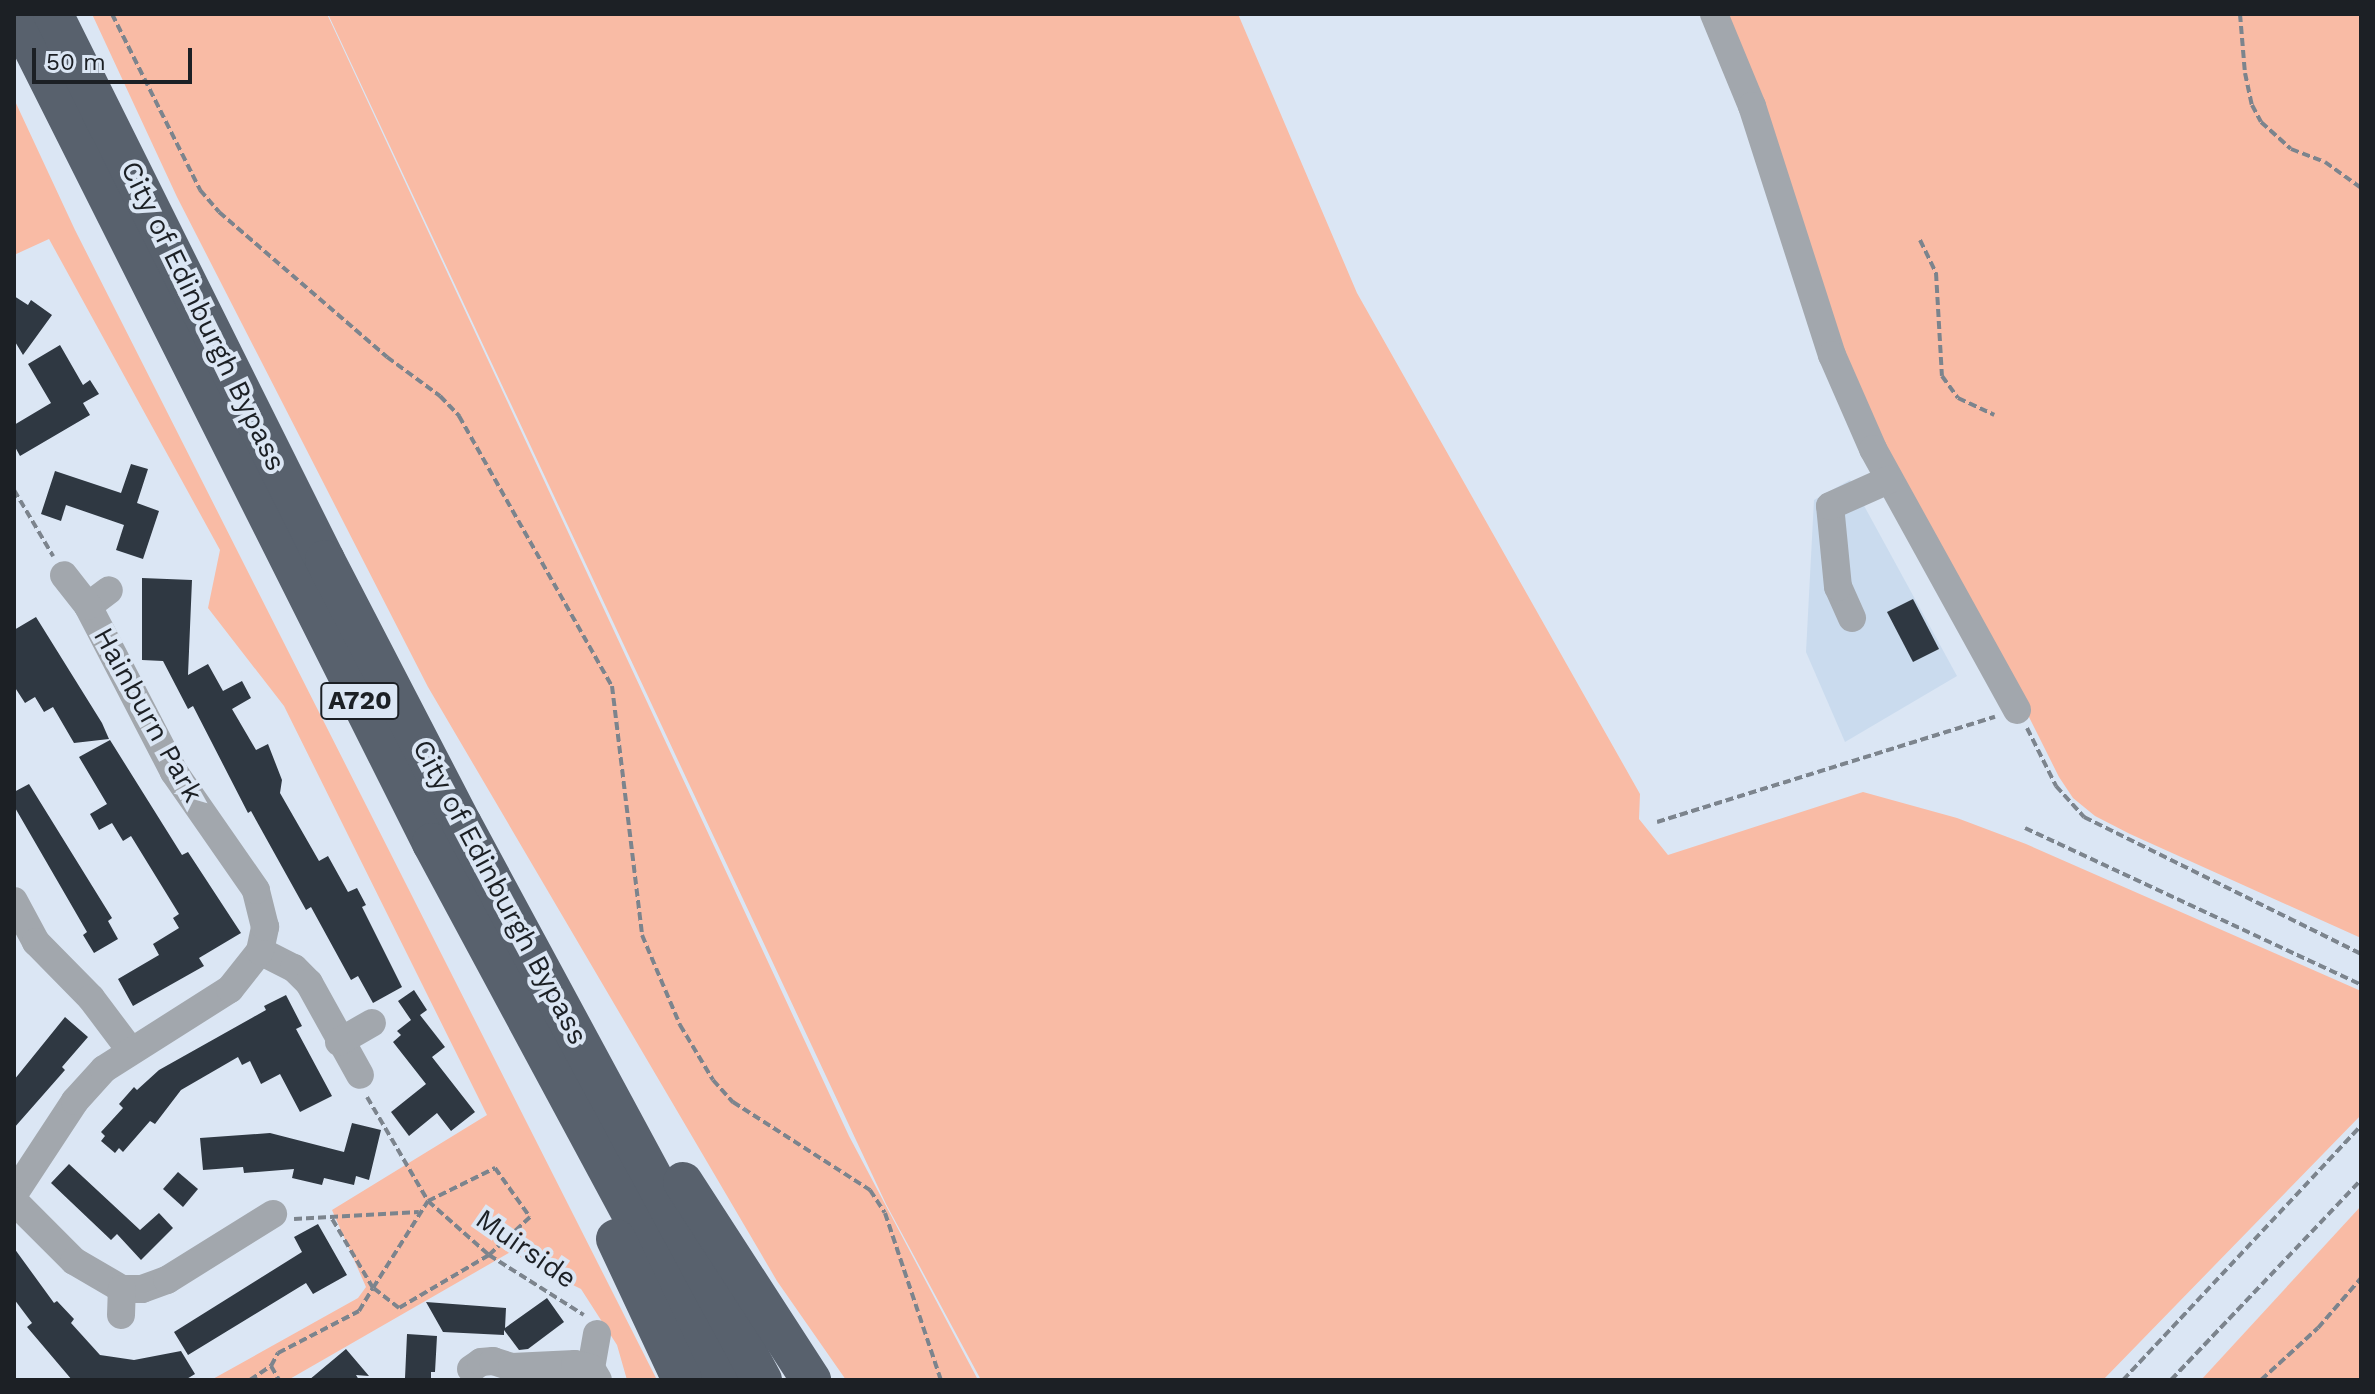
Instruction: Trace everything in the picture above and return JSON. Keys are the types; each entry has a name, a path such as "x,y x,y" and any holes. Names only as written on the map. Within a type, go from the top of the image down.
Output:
{"highway":[{"name":"City of Edinburgh Bypass","path":"16,14 447,833 721,1380"},
{"name":"City of Edinburgh Bypass","path":"53,14 232,376 447,833 762,1380"},
{"path":"447,833 682,1380"},
{"path":"447,833 674,1167 811,1380"}],"street":[{"path":"1714,14 1752,106 1832,355 1888,480 2017,710"},
{"path":"1852,618 1838,587 1830,506 1888,480"},
{"name":"Hainburn Park","path":"64,575 98,598 174,772 256,890 265,927 260,951"},
{"path":"14,901 36,942 91,998 131,1051"},
{"path":"14,1194 75,1101 104,1069 230,989 260,951 294,968 309,983 360,1075"},
{"path":"339,1042 372,1023"},
{"path":"14,1201 74,1261 122,1302 142,1289 167,1280 239,1221 273,1214"},
{"path":"471,1369 481,1362 493,1361 512,1367 575,1364 594,1374 597,1334"}],"path":[{"path":"112,14 200,190 209,201 387,357 440,396 459,416 612,686 642,935 680,1025 713,1080 733,1102 870,1190 885,1213 941,1380"},
{"path":"2240,14 2245,73 2252,105 2261,122 2291,149 2325,162 2361,188"},
{"path":"1920,240 1936,273 1942,376 1958,398 1994,415"},
{"path":"14,490 64,575"},
{"path":"1657,822 2017,710 2056,786 2084,817 2361,954"},
{"path":"2025,828 2361,985"},
{"name":"Muirside","path":"360,1075 363,1090 428,1201 489,1255 581,1311 597,1334"},
{"path":"2123,1380 2361,1126"},
{"path":"250,1380 271,1366 278,1353 359,1311 373,1288 419,1212 428,1201 495,1168 530,1217 489,1255 399,1308 373,1288 331,1217"},
{"path":"2171,1380 2361,1180"},
{"path":"273,1214 287,1219 419,1212"},
{"path":"2261,1380 2318,1328 2361,1278"},
{"path":"271,1366 279,1380"}],"shaded area":[{"path":"92,14 327,14 849,1136 978,1380 846,1380 777,1281 428,687 177,197"},
{"path":"328,14 1238,14 1357,293 1640,794 1639,819 1668,855 1863,792 1957,818 2026,844 2361,991 2361,1115 2103,1380 981,1380 886,1204"},
{"path":"1726,14 2361,14 2361,938 2130,834 2095,816 2073,798 2059,777 1984,627 1896,472 1853,377"},
{"path":"14,99 75,230 657,1380 627,1380 617,1345 581,1289 524,1261 514,1250 288,1380 211,1380 358,1298 366,1287 332,1210 487,1115 284,706 208,608 220,550 49,239 14,255"},
{"path":"1850,480 1957,676 1845,742 1806,652 1814,500"},
{"path":"2361,1206 2361,1380 2201,1380"}],"building":[{"path":"14,296 28,305 31,300 52,315 23,355 14,340"},
{"path":"60,345 83,385 90,380 99,394 83,403 90,415 20,456 14,445 14,425 51,403 28,364"},
{"path":"131,464 148,469 137,503 159,511 143,559 116,550 124,525 66,505 61,521 41,514 55,471 121,493"},
{"path":"142,578 192,580 188,675 208,664 223,691 242,681 251,698 232,709 256,750 268,744 282,780 280,793 319,861 328,856 348,892 357,888 366,905 362,907 402,987 373,1003 358,976 351,980 311,907 306,910 251,811 248,813 193,706 188,709 163,661 142,660"},
{"path":"1913,599 1939,649 1913,662 1887,612"},
{"path":"36,617 109,739 74,743 53,707 44,712 35,697 25,703 14,686 14,630"},
{"path":"110,740 182,855 188,852 241,933 199,958 204,966 133,1006 118,979 159,955 153,944 179,928 173,918 179,914 131,836 123,841 112,823 99,830 90,814 107,804 79,757"},
{"path":"29,784 112,918 108,921 118,939 94,953 83,935 87,932 14,806 14,792"},
{"path":"414,990 427,1010 420,1015 445,1047 432,1057 475,1112 451,1131 437,1113 409,1136 391,1112 426,1084 393,1042 401,1035 397,1031 411,1020 398,1001"},
{"path":"286,995 302,1026 296,1029 332,1096 300,1112 280,1074 261,1084 250,1061 242,1065 238,1057 181,1090 155,1124 150,1121 123,1152 119,1148 115,1153 101,1141 105,1136 101,1132 123,1108 119,1104 134,1087 137,1090 159,1070 266,1010 264,1006"},
{"path":"65,1017 88,1037 62,1067 65,1070 14,1128 14,1080"},
{"path":"352,1123 381,1130 369,1180 356,1176 354,1185 324,1178 322,1185 292,1178 294,1169 244,1173 243,1167 203,1170 200,1138 270,1133 344,1152"},
{"path":"69,1164 140,1230 159,1213 173,1228 141,1260 117,1234 111,1240 51,1183"},
{"path":"178,1172 198,1189 183,1207 163,1189"},
{"path":"318,1224 347,1275 313,1294 306,1283 188,1355 174,1332 302,1252 294,1237"},
{"path":"14,1248 54,1303 57,1301 74,1319 71,1323 100,1355 134,1360 181,1351 195,1374 185,1380 72,1380 27,1327 32,1323 14,1299"},
{"path":"547,1298 564,1322 528,1349 519,1350 504,1330 504,1335 443,1332 426,1302 506,1308 505,1328"},
{"path":"407,1334 437,1336 435,1372 431,1372 431,1380 405,1378"},
{"path":"346,1349 369,1376 356,1375 359,1380 309,1380"}]}
